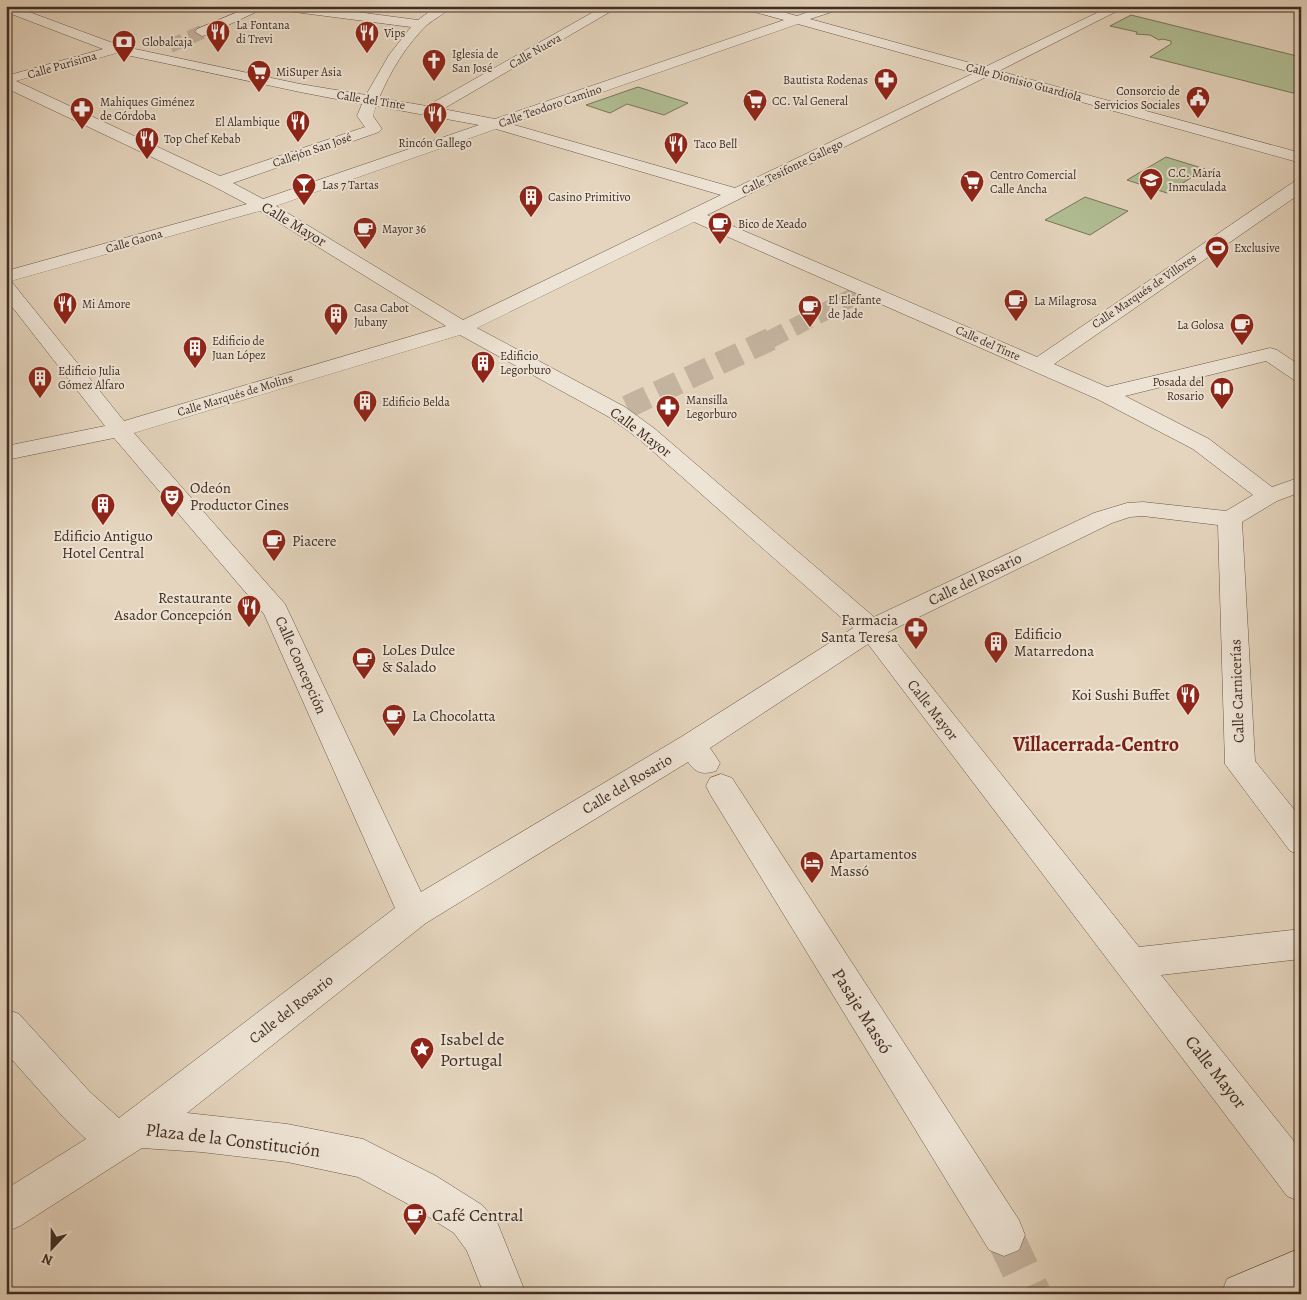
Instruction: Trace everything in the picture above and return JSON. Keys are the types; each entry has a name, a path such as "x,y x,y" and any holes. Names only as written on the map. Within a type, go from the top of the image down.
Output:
{"street":[{"path":"202,32 263,6"},
{"path":"279,6 421,24"},
{"path":"369,100 396,55 421,24 446,6"},
{"name":"Calle Nueva","path":"431,110 614,6"},
{"name":"Calle Dionisio Guardiola","path":"747,6 1301,158"},
{"name":"Calle Teodoro Camino","path":"262,205 837,6"},
{"name":"Calle Tesifonte Gallego","path":"462,328 1121,6"},
{"name":"Calle del Tinte","path":"6,8 117,49 300,88 431,110 497,124 736,194"},
{"path":"148,56 170,46"},
{"name":"Calle Purísima","path":"6,81 117,49"},
{"name":"Calle Mayor","path":"6,81 219,182 262,205 462,328 622,410 871,630 1301,1182"},
{"name":"Callejón San José","path":"219,182 374,129 365,116 369,100"},
{"name":"Calle Marqués de Villores","path":"1039,365 1301,185"},
{"name":"Calle Gaona","path":"6,277 262,205"},
{"name":"Calle del Tinte","path":"693,215 1105,394 1201,444 1269,496"},
{"name":"Calle Concepción","path":"6,286 119,430 276,610 414,913"},
{"name":"Calle Marqués de Molins","path":"6,453 119,430 462,328"},
{"path":"1105,394 1270,354 1301,376"},
{"path":"1230,519 1269,496 1301,484"},
{"name":"Calle del Rosario","path":"6,1212 127,1135 414,913 706,765 871,630 1104,518 1126,510 1143,509 1230,519"},
{"name":"Calle Carnicerías","path":"1230,519 1240,764 1301,842"},
{"name":"Pasaje Massó","path":"706,765 1004,1235"},
{"path":"1131,963 1301,944"},
{"path":"6,1026 77,1105 127,1135"},
{"name":"Plaza de la Constitución","path":"127,1135 201,1133 287,1143 363,1159 422,1190 468,1219 482,1237 505,1294"},
{"path":"1242,1294 1301,1269"}],"green space":[{"path":"1131,15 1301,57 1301,90 1293,93 1150,57 1171,44 1171,41 1159,40 1150,35 1136,34 1137,32 1110,26"},
{"path":"638,87 688,103 664,115 627,104 610,113 586,105"},
{"path":"1166,157 1205,169 1167,193 1127,180"},
{"path":"1085,197 1128,211 1090,235 1045,220"}],"tunnel":[{"path":"170,46 202,32"},
{"path":"770,339 867,290"},
{"path":"627,407 770,339"},
{"path":"1004,1235 1032,1294"}],"place":[{"name":"La Fontana di Trevi","path":"218,53"},
{"name":"Vips","path":"367,54"},
{"name":"Globalcaja","path":"124,63"},
{"name":"Iglesia de San José","path":"434,82"},
{"name":"MiSuper Asia","path":"259,93"},
{"name":"Bautista Rodenas","path":"886,101"},
{"name":"Consorcio de Servicios Sociales","path":"1198,119"},
{"name":"CC. Val General","path":"755,122"},
{"name":"Mahiques Giménez de Córdoba","path":"82,130"},
{"name":"Rincón Gallego","path":"435,135"},
{"name":"El Alambique","path":"298,143"},
{"name":"Top Chef Kebab","path":"147,160"},
{"name":"Taco Bell","path":"676,165"},
{"name":"C.C. María Inmaculada","path":"1151,201"},
{"name":"Centro Comercial Calle Ancha","path":"972,203"},
{"name":"Las 7 Tartas","path":"304,206"},
{"name":"Casino Primitivo","path":"531,218"},
{"name":"Bico de Xeado","path":"720,245"},
{"name":"Mayor 36","path":"365,250"},
{"name":"Exclusive","path":"1217,269"},
{"name":"La Milagrosa","path":"1016,322"},
{"name":"Mi Amore","path":"65,325"},
{"name":"El Elefante de Jade","path":"810,328"},
{"name":"Casa Cabot Jubany","path":"336,336"},
{"name":"La Golosa","path":"1242,346"},
{"name":"Edificio de Juan López","path":"195,369"},
{"name":"Edificio Legorburo","path":"483,384"},
{"name":"Edificio Julia Gómez Alfaro","path":"40,399"},
{"name":"Posada del Rosario","path":"1222,410"},
{"name":"Edificio Belda","path":"365,423"},
{"name":"Mansilla Legorburo","path":"668,428"},
{"name":"Odeón Productor Cines","path":"172,518"},
{"name":"Edificio Antiguo Hotel Central","path":"103,526"},
{"name":"Piacere","path":"274,562"},
{"name":"Restaurante Asador Concepción","path":"249,628"},
{"name":"Farmacia Santa Teresa","path":"916,650"},
{"name":"Edificio Matarredona","path":"996,664"},
{"name":"LoLes Dulce & Salado","path":"364,680"},
{"name":"Koi Sushi Buffet","path":"1188,716"},
{"name":"La Chocolatta","path":"394,737"},
{"name":"Apartamentos Massó","path":"812,884"},
{"name":"Isabel de Portugal","path":"422,1070"},
{"name":"Café Central","path":"415,1236"}],"district":[{"name":"Villacerrada-Centro","path":"1096,744"}]}
